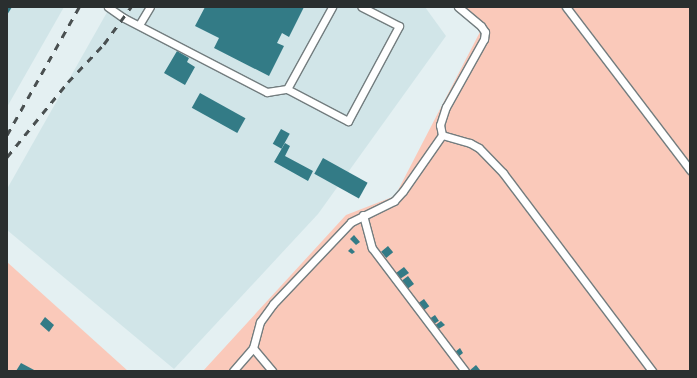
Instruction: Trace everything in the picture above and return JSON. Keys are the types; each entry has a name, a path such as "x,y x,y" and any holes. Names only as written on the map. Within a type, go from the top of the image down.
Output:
{"lane":[{"path":"108,7 139,25 267,92 287,89 348,121 399,26 362,7"},
{"path":"139,25 150,7"},
{"path":"287,89 332,7"},
{"path":"233,371 253,348 260,322 273,304 351,222 394,201 404,191 442,135 440,125 446,107 484,39 485,32 481,26 458,7"},
{"path":"566,7 690,170"},
{"path":"442,135 470,143 480,148 503,173 652,371"},
{"path":"363,215 372,248 465,371"},
{"path":"253,348 272,371"}],"shaded area":[{"path":"7,7 64,7 7,107"},
{"path":"110,7 425,7 446,36 318,214 174,369 7,230 7,189"},
{"path":"457,7 690,7 690,371 203,371 346,215 395,196 481,30"},
{"path":"7,262 128,371 7,371"}],"building":[{"path":"7,7 12,7 7,15"},
{"path":"205,7 304,7 289,37 282,33 277,43 284,46 269,76 214,48 219,38 195,26"},
{"path":"177,51 189,58 187,62 195,67 185,85 164,73"},
{"path":"200,93 245,118 237,133 192,108"},
{"path":"281,129 290,134 282,149 273,144"},
{"path":"285,143 290,146 285,156 313,171 308,181 274,162"},
{"path":"323,158 368,183 359,198 314,174"},
{"path":"354,235 360,242 356,245 350,239"},
{"path":"388,246 393,252 386,258 381,252"},
{"path":"351,248 355,252 352,254 348,251"},
{"path":"404,267 409,273 400,279 396,273"},
{"path":"408,276 414,284 406,290 400,282"},
{"path":"424,299 429,306 423,311 418,304"},
{"path":"435,315 439,321 433,325 429,319"},
{"path":"45,317 54,325 49,332 40,324"},
{"path":"441,321 445,325 437,330 434,326"},
{"path":"460,348 463,353 458,357 455,352"},
{"path":"21,363 36,371 16,371"},
{"path":"476,365 480,370 469,371"}],"railway":[{"path":"7,135 79,7"},
{"path":"7,157 68,82 104,44 131,7"}]}
